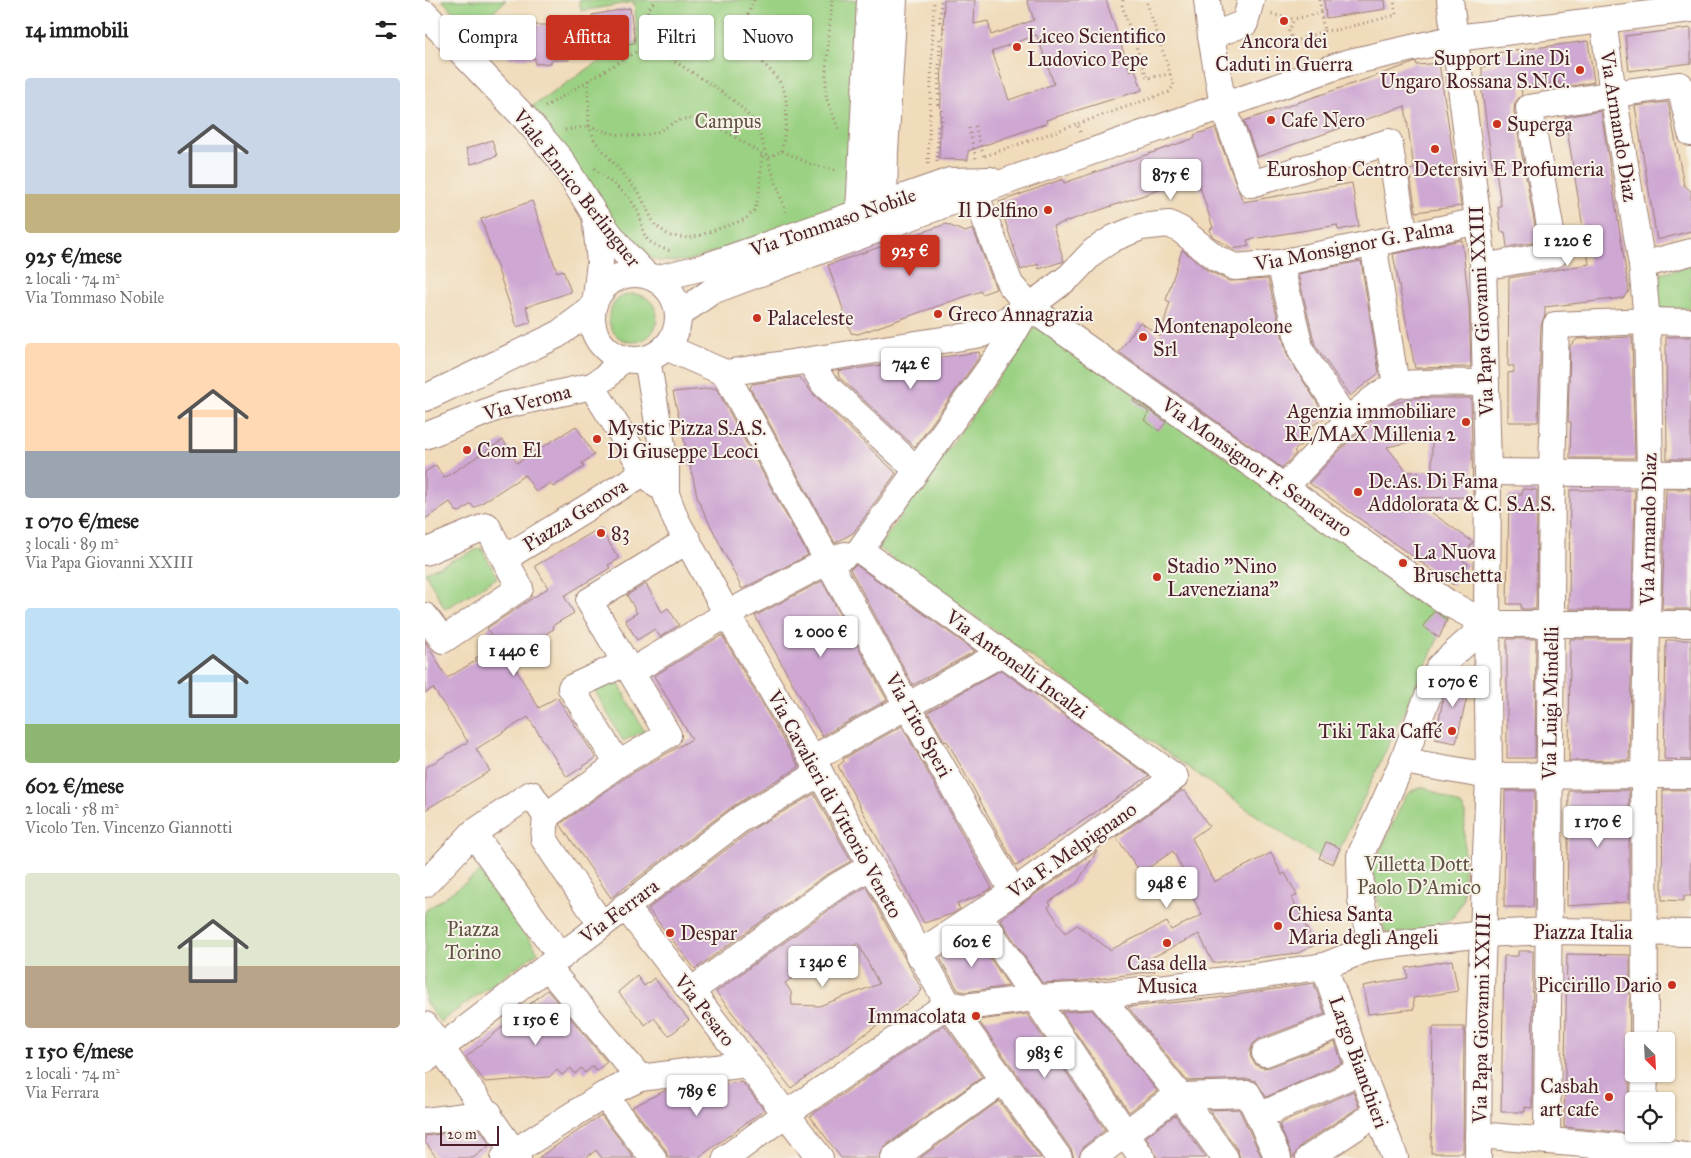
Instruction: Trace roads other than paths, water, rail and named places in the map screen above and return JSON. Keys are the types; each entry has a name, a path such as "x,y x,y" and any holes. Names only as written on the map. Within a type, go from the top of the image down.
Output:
{"street":[{"path":"859,212 870,0"},
{"path":"884,204 885,152 894,0"},
{"path":"1207,0 1223,106 1251,184 1389,142 1405,237"},
{"name":"Via Papa Giovanni XXIII","path":"1450,0 1479,221 1483,267 1486,383 1489,776 1478,1145"},
{"path":"1211,36 1245,23 1260,7"},
{"name":"Via Tommaso Nobile","path":"679,315 712,291 1013,179 1347,63 1456,38 1603,20 1661,7 1691,9"},
{"name":"Viale Enrico Berlinguer","path":"425,14 525,118 561,160 595,215 623,251 650,277"},
{"name":"Via Armando Diaz","path":"1603,20 1613,94 1642,266 1647,321 1650,474 1644,776 1645,1032"},
{"path":"1483,267 1555,254 1529,108 1613,94 1680,86 1691,133"},
{"name":"Via Tommaso Nobile","path":"650,277 704,267 950,181 1013,179"},
{"name":"Via Monsignor F. Semeraro","path":"975,193 1010,284 1029,307 1448,603 1487,624"},
{"path":"595,215 600,262 592,322 595,334 601,344 611,353 645,355 725,373"},
{"name":"Via Monsignor G. Palma","path":"725,373 982,334 1029,307 1070,276 1095,251 1114,238 1141,227 1169,224 1181,230 1216,258 1235,267 1280,263 1479,221"},
{"path":"1373,243 1396,385"},
{"path":"1642,266 1691,252"},
{"path":"1280,263 1301,351 1337,408 1349,420"},
{"path":"595,303 612,280 634,274 650,277 672,294 679,315 677,326 645,355"},
{"name":"Via Verona","path":"425,398 557,335 595,303"},
{"name":"Via Monsignor G. Palma","path":"860,550 1009,341 1029,307"},
{"path":"1647,321 1691,322"},
{"name":"Via Luigi Mindelli","path":"1547,1141 1549,775 1555,325 1647,321"},
{"name":"Via Verona","path":"425,436 501,406 592,386 645,355"},
{"name":"Via Cavalieri di Vittorio Veneto","path":"645,355 666,469 666,494 676,520 727,614 816,766 947,1004 1003,1080 1056,1157"},
{"path":"810,361 824,384 916,469"},
{"name":"Via Tito Speri","path":"725,373 908,707 1013,892"},
{"path":"1285,487 1349,420 1377,397 1396,385 1486,383"},
{"name":"Via Cavalieri di Vittorio Veneto","path":"592,386 645,472 666,494"},
{"name":"Piazza Genova","path":"505,558 645,472"},
{"path":"1488,472 1691,474"},
{"name":"Piazza Genova","path":"425,552 487,526 520,588 443,640 425,616"},
{"path":"546,816 618,764 668,734 589,601 688,540"},
{"path":"618,764 571,688 628,667 828,560 860,550"},
{"name":"Via Antonelli Incalzi","path":"860,550 1175,777"},
{"path":"1372,947 1361,900 1360,856 1403,761 1439,667 1487,624 1691,624"},
{"name":"Via Ferrara","path":"433,1054 742,818 816,766 908,707 1002,653"},
{"path":"1403,761 1489,776 1691,775"},
{"name":"Via F. Melpignano","path":"918,954 1013,892 1175,777"},
{"path":"425,884 473,833 531,794 546,816 544,838 601,924"},
{"path":"473,833 554,962 640,1078"},
{"path":"691,992 832,889 870,867"},
{"name":"Via Pesaro","path":"625,906 820,1158"},
{"path":"979,915 1142,1158"},
{"name":"Piazza Italia","path":"947,1004 965,1007 1034,998 1099,995 1324,966 1372,947 1483,934 1549,931 1688,930"},
{"name":"Largo Bianchieri","path":"1324,966 1361,1071 1395,1158"},
{"path":"1099,995 1181,1096 1225,1158"},
{"path":"726,1158 787,1113 947,1004"},
{"path":"1265,1052 1344,1022"},
{"path":"425,1025 433,1054 489,1114 512,1156 604,1095 640,1078 746,1064"},
{"path":"1259,1116 1361,1071"},
{"path":"894,1158 923,1150 1003,1080"},
{"path":"1093,1158 1169,1101 1181,1096 1248,1094 1278,1158"},
{"path":"604,1095 653,1158"},
{"path":"1309,1158 1377,1113"},
{"path":"425,1121 489,1114"},
{"path":"1478,1145 1547,1141 1644,1147 1691,1156"}],"place":[{"name":"Ancora dei Caduti in Guerra","path":"1284,21"},
{"name":"Liceo Scientifico Ludovico Pepe","path":"1017,47"},
{"name":"Support Line Di Ungaro Rossana S.N.C.","path":"1580,70"},
{"name":"Cafe Nero","path":"1271,120"},
{"name":"Superga","path":"1497,124"},
{"name":"Euroshop Centro Detersivi E Profumeria","path":"1435,149"},
{"name":"Il Delfino","path":"1048,210"},
{"name":"Greco Annagrazia","path":"938,314"},
{"name":"Palaceleste","path":"757,318"},
{"name":"Montenapoleone Srl","path":"1143,337"},
{"name":"Agenzia immobiliare RE/MAX Millenia 2","path":"1466,422"},
{"name":"Mystic Pizza S.A.S. Di Giuseppe Leoci","path":"597,439"},
{"name":"Com El","path":"467,450"},
{"name":"De.As. Di Fama Addolorata & C. S.A.S.","path":"1358,492"},
{"name":"83","path":"601,533"},
{"name":"La Nuova Bruschetta","path":"1403,563"},
{"name":"Stadio \"Nino Laveneziana\"","path":"1157,577"},
{"name":"Tiki Taka Caffé","path":"1452,731"},
{"name":"Chiesa Santa Maria degli Angeli","path":"1278,926"},
{"name":"Despar","path":"670,933"},
{"name":"Casa della Musica","path":"1167,943"},
{"name":"Piccirillo Dario","path":"1672,985"},
{"name":"Immacolata","path":"976,1016"},
{"name":"Casbah art cafe","path":"1609,1097"}],"park label":[{"name":"Campus","path":"728,121"},
{"name":"Villetta Dott. Paolo D'Amico","path":"1419,876"},
{"name":"Piazza Torino","path":"473,940"}]}
